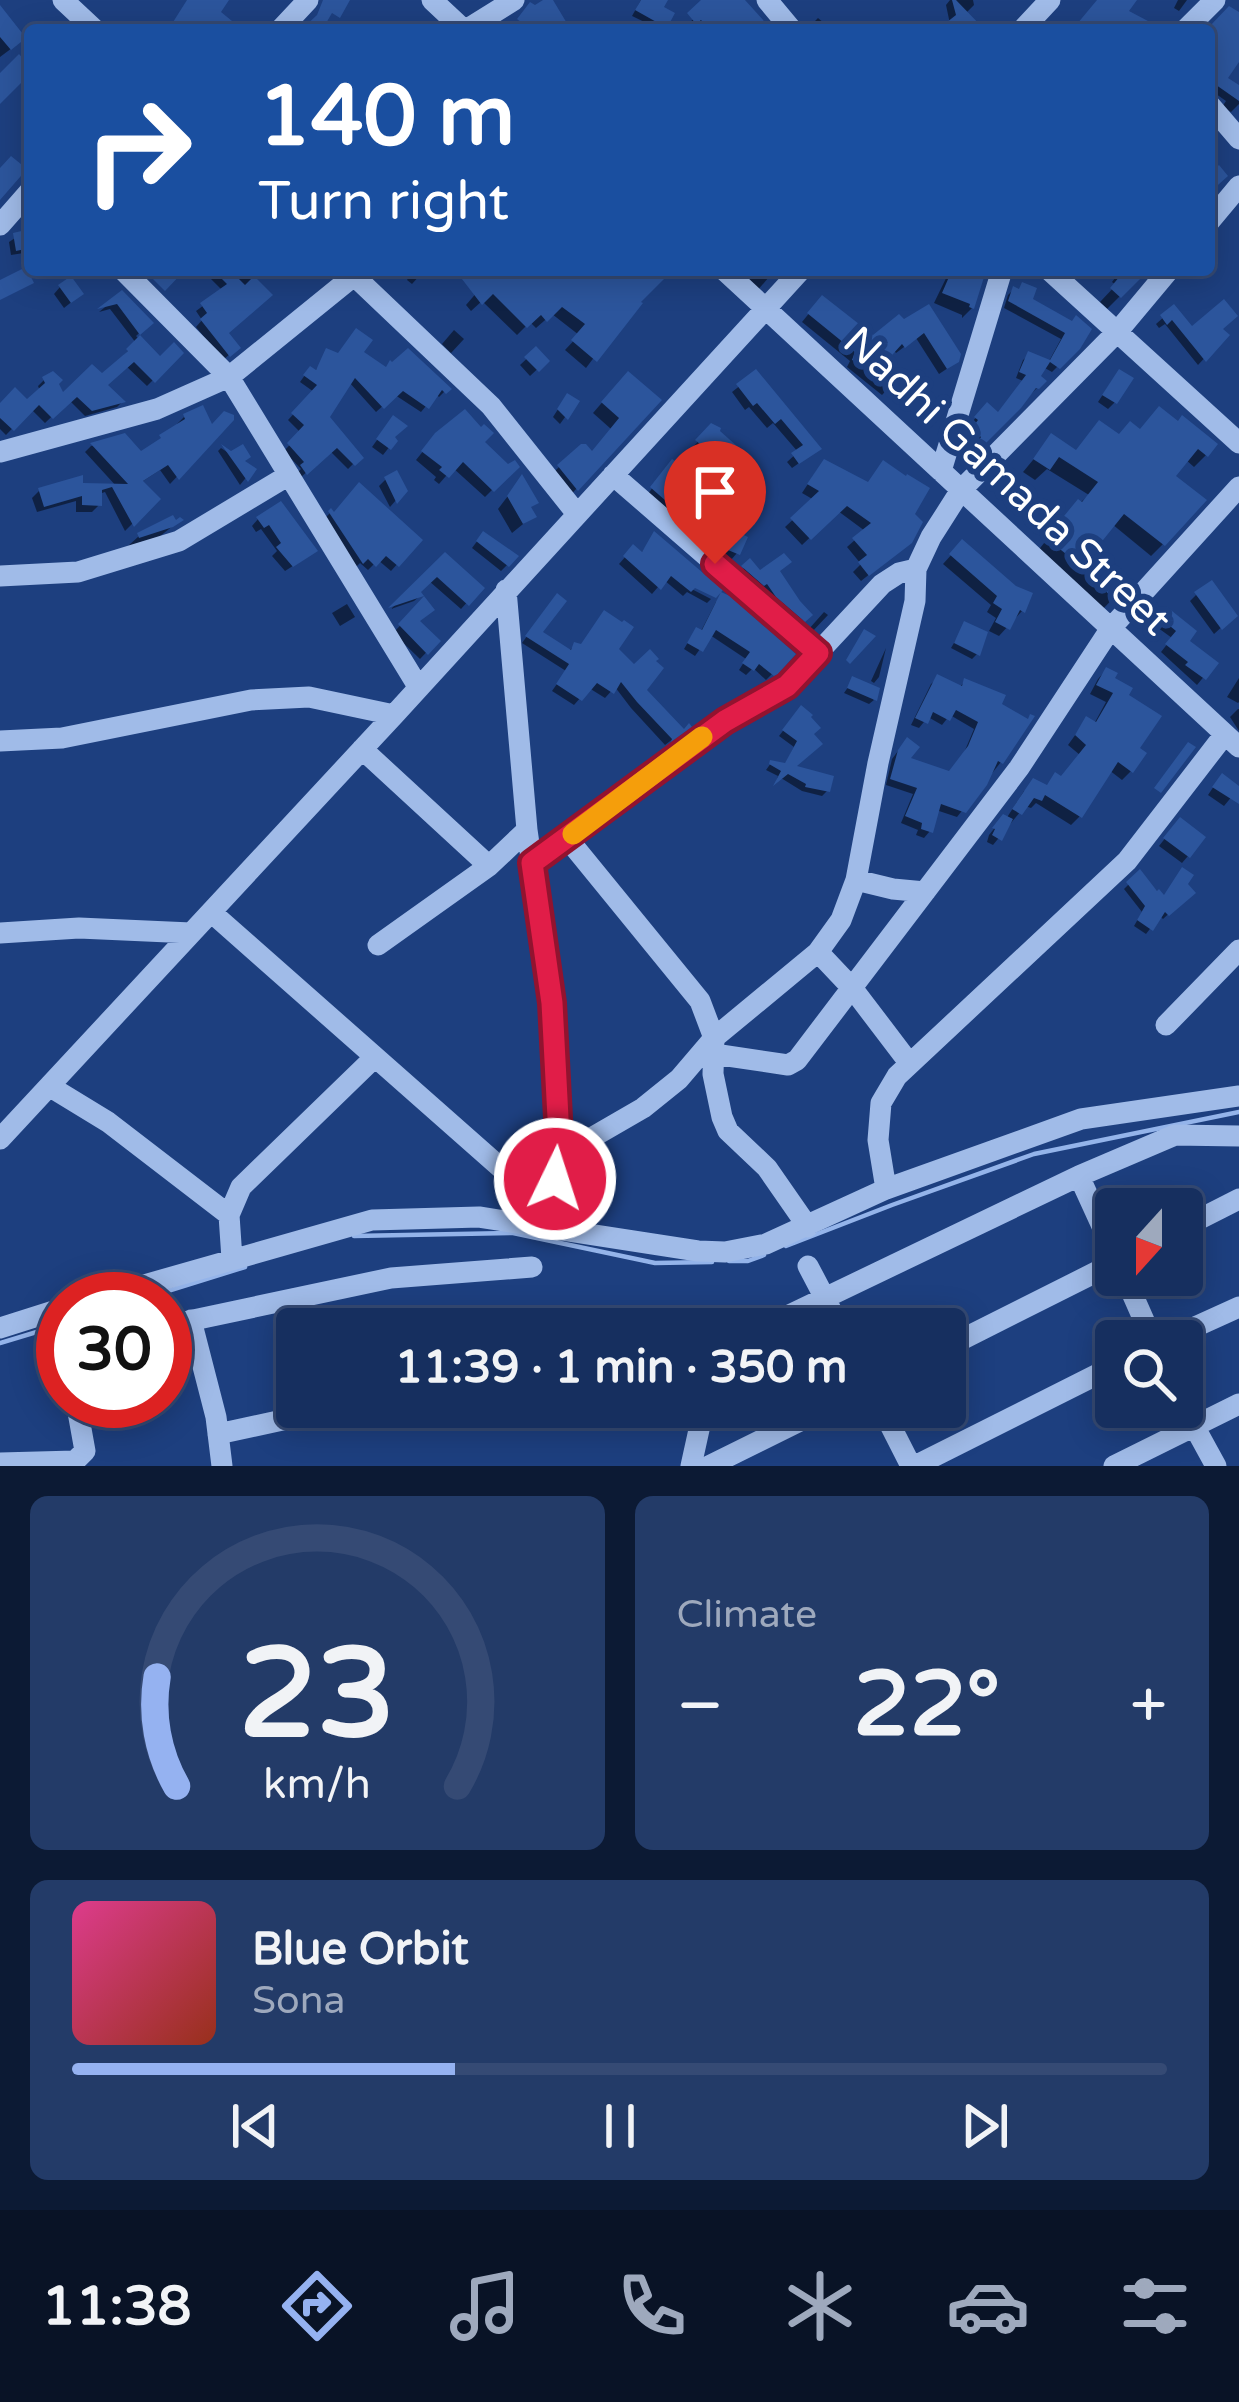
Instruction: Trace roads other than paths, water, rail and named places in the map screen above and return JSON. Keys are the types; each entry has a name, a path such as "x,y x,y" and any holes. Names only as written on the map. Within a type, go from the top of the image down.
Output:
{"street":[{"path":"63,0 89,24"},
{"path":"286,24 308,0"},
{"path":"431,0 458,24"},
{"path":"475,24 514,0"},
{"path":"767,0 787,24"},
{"path":"1028,24 1050,0"},
{"path":"1191,24 1214,0"},
{"path":"1215,111 1239,139"},
{"path":"1215,215 1239,186"},
{"path":"0,225 24,198"},
{"path":"129,276 229,377 419,688"},
{"path":"0,452 157,409 229,377 350,276"},
{"path":"359,276 491,406 577,514"},
{"name":"Nadhi Gamada Street","path":"730,276 1232,740"},
{"path":"0,1139 795,276"},
{"path":"940,471 1000,276"},
{"path":"1056,276 1239,443"},
{"path":"560,1156 643,1108 679,1079 818,952 841,920 856,880 915,601 916,568 931,537 961,490 1118,331 1163,276"},
{"path":"0,577 78,572 179,541 289,475"},
{"path":"613,476 818,653"},
{"path":"714,1046 788,1065 797,1060 1019,769 1111,628 1239,487"},
{"path":"532,863 725,721 787,686 882,584 916,568"},
{"path":"506,590 527,830 552,1003 560,1156 540,1228"},
{"path":"0,741 62,738 250,700 309,697 394,715"},
{"path":"886,1190 878,1140 881,1103 897,1076 1127,861 1232,740"},
{"path":"362,749 489,866"},
{"path":"378,945 489,866 527,830"},
{"path":"567,838 700,1001 714,1046 713,1074 728,1131 767,1168 808,1227"},
{"path":"856,880 892,890 925,892"},
{"path":"211,912 536,1198 549,1203"},
{"path":"0,933 80,928 191,933"},
{"path":"1166,1025 1239,950"},
{"path":"818,952 910,1064"},
{"path":"232,1259 229,1215 241,1187 375,1057"},
{"path":"49,1086 108,1122 229,1215"},
{"path":"187,1272 373,1220 479,1217 725,1252 766,1244 886,1190 1081,1119 1239,1096"},
{"path":"806,1308 1175,1135 1239,1136"},
{"path":"1079,1176 1095,1212"},
{"path":"1203,1217 1239,1199"},
{"path":"808,1266 830,1308"},
{"path":"192,1320 392,1277 532,1268"},
{"path":"966,1337 1095,1270"},
{"path":"1203,1323 1239,1307"},
{"path":"0,1328 36,1317"},
{"path":"192,1324 222,1466"},
{"path":"892,1428 913,1466 1095,1375"},
{"path":"1203,1421 1239,1404"},
{"path":"218,1434 276,1421"},
{"path":"0,1463 75,1460 86,1451 81,1428"},
{"path":"691,1466 699,1428"},
{"path":"709,1466 786,1428"},
{"path":"1114,1466 1188,1428"},
{"path":"1193,1428 1216,1466"}],"waterway":[{"path":"786,1246 1034,1154 1239,1112"},
{"path":"354,1236 513,1233 655,1263 712,1262"},
{"path":"729,1261 764,1255"},
{"path":"192,1283 245,1267"},
{"path":"0,1343 36,1332"}]}
